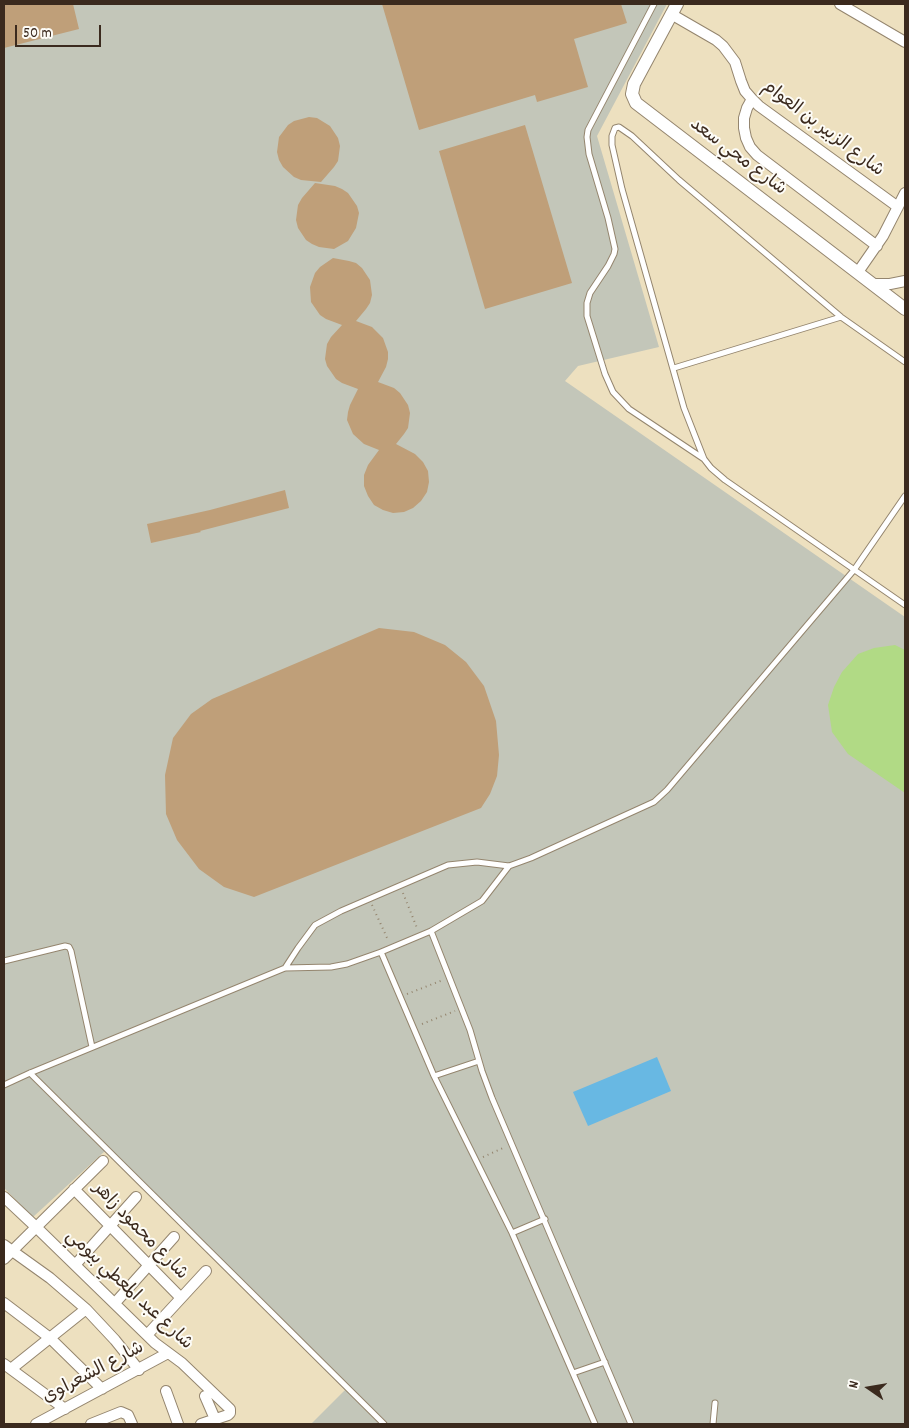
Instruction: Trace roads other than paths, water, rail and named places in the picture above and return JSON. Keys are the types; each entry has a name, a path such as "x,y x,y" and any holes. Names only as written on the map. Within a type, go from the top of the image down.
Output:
{"street":[{"path":"840,4 905,42"},
{"name":"شارع الزبير بن العوام","path":"674,9 724,46 735,62 745,91 759,106 898,207"},
{"name":"شارع محي سعد","path":"674,9 634,84 632,94 636,103 905,309"},
{"path":"752,99 744,118 746,138 750,147 757,155 877,246"},
{"path":"858,272 877,246 905,193"},
{"path":"873,284 890,284 905,281"},
{"path":"4,1259 8,1248 36,1227 102,1161"},
{"name":"شارع محمود زاهر","path":"74,1189 181,1298"},
{"name":"شارع عبد المعطي بيومي","path":"4,1197 147,1335 182,1363 230,1409 228,1415 215,1419"},
{"path":"75,1265 136,1197"},
{"path":"115,1303 174,1237"},
{"path":"8,1248 50,1278 86,1309 115,1340 139,1370"},
{"path":"147,1335 206,1271"},
{"path":"4,1303 70,1355 102,1389"},
{"path":"65,1409 7,1366 50,1338 86,1309"},
{"name":"شارع الشعراوى","path":"36,1424 168,1353"},
{"path":"166,1391 178,1424"},
{"path":"201,1424 215,1419 205,1396"},
{"path":"91,1424 121,1412 128,1415 132,1424"}],"lane":[{"path":"654,4 588,130 589,154 608,218 614,254 590,294 587,303 587,316 604,374 613,392 629,409 704,459"},
{"path":"905,362 841,316 679,180 632,136 619,127 615,128 612,146 622,189 684,408 704,459 725,480 905,606"},
{"path":"674,368 841,316"},
{"path":"285,968 315,925 341,911 448,865 477,862 509,866 531,858 654,802 668,790 854,570 905,496"},
{"path":"4,1085 285,968 331,968 347,964 430,931 482,901 509,866"},
{"path":"430,931 462,1008 492,1098 631,1424"},
{"path":"4,961 65,946 69,947 92,1047"},
{"path":"381,952 434,1076 512,1234 595,1424"},
{"path":"434,1076 479,1061"},
{"path":"30,1073 384,1424"},
{"path":"512,1234 545,1219"},
{"path":"573,1374 605,1362"},
{"path":"713,1424 715,1403"}],"water":[{"path":"657,1057 671,1091 588,1126 573,1092"}]}
